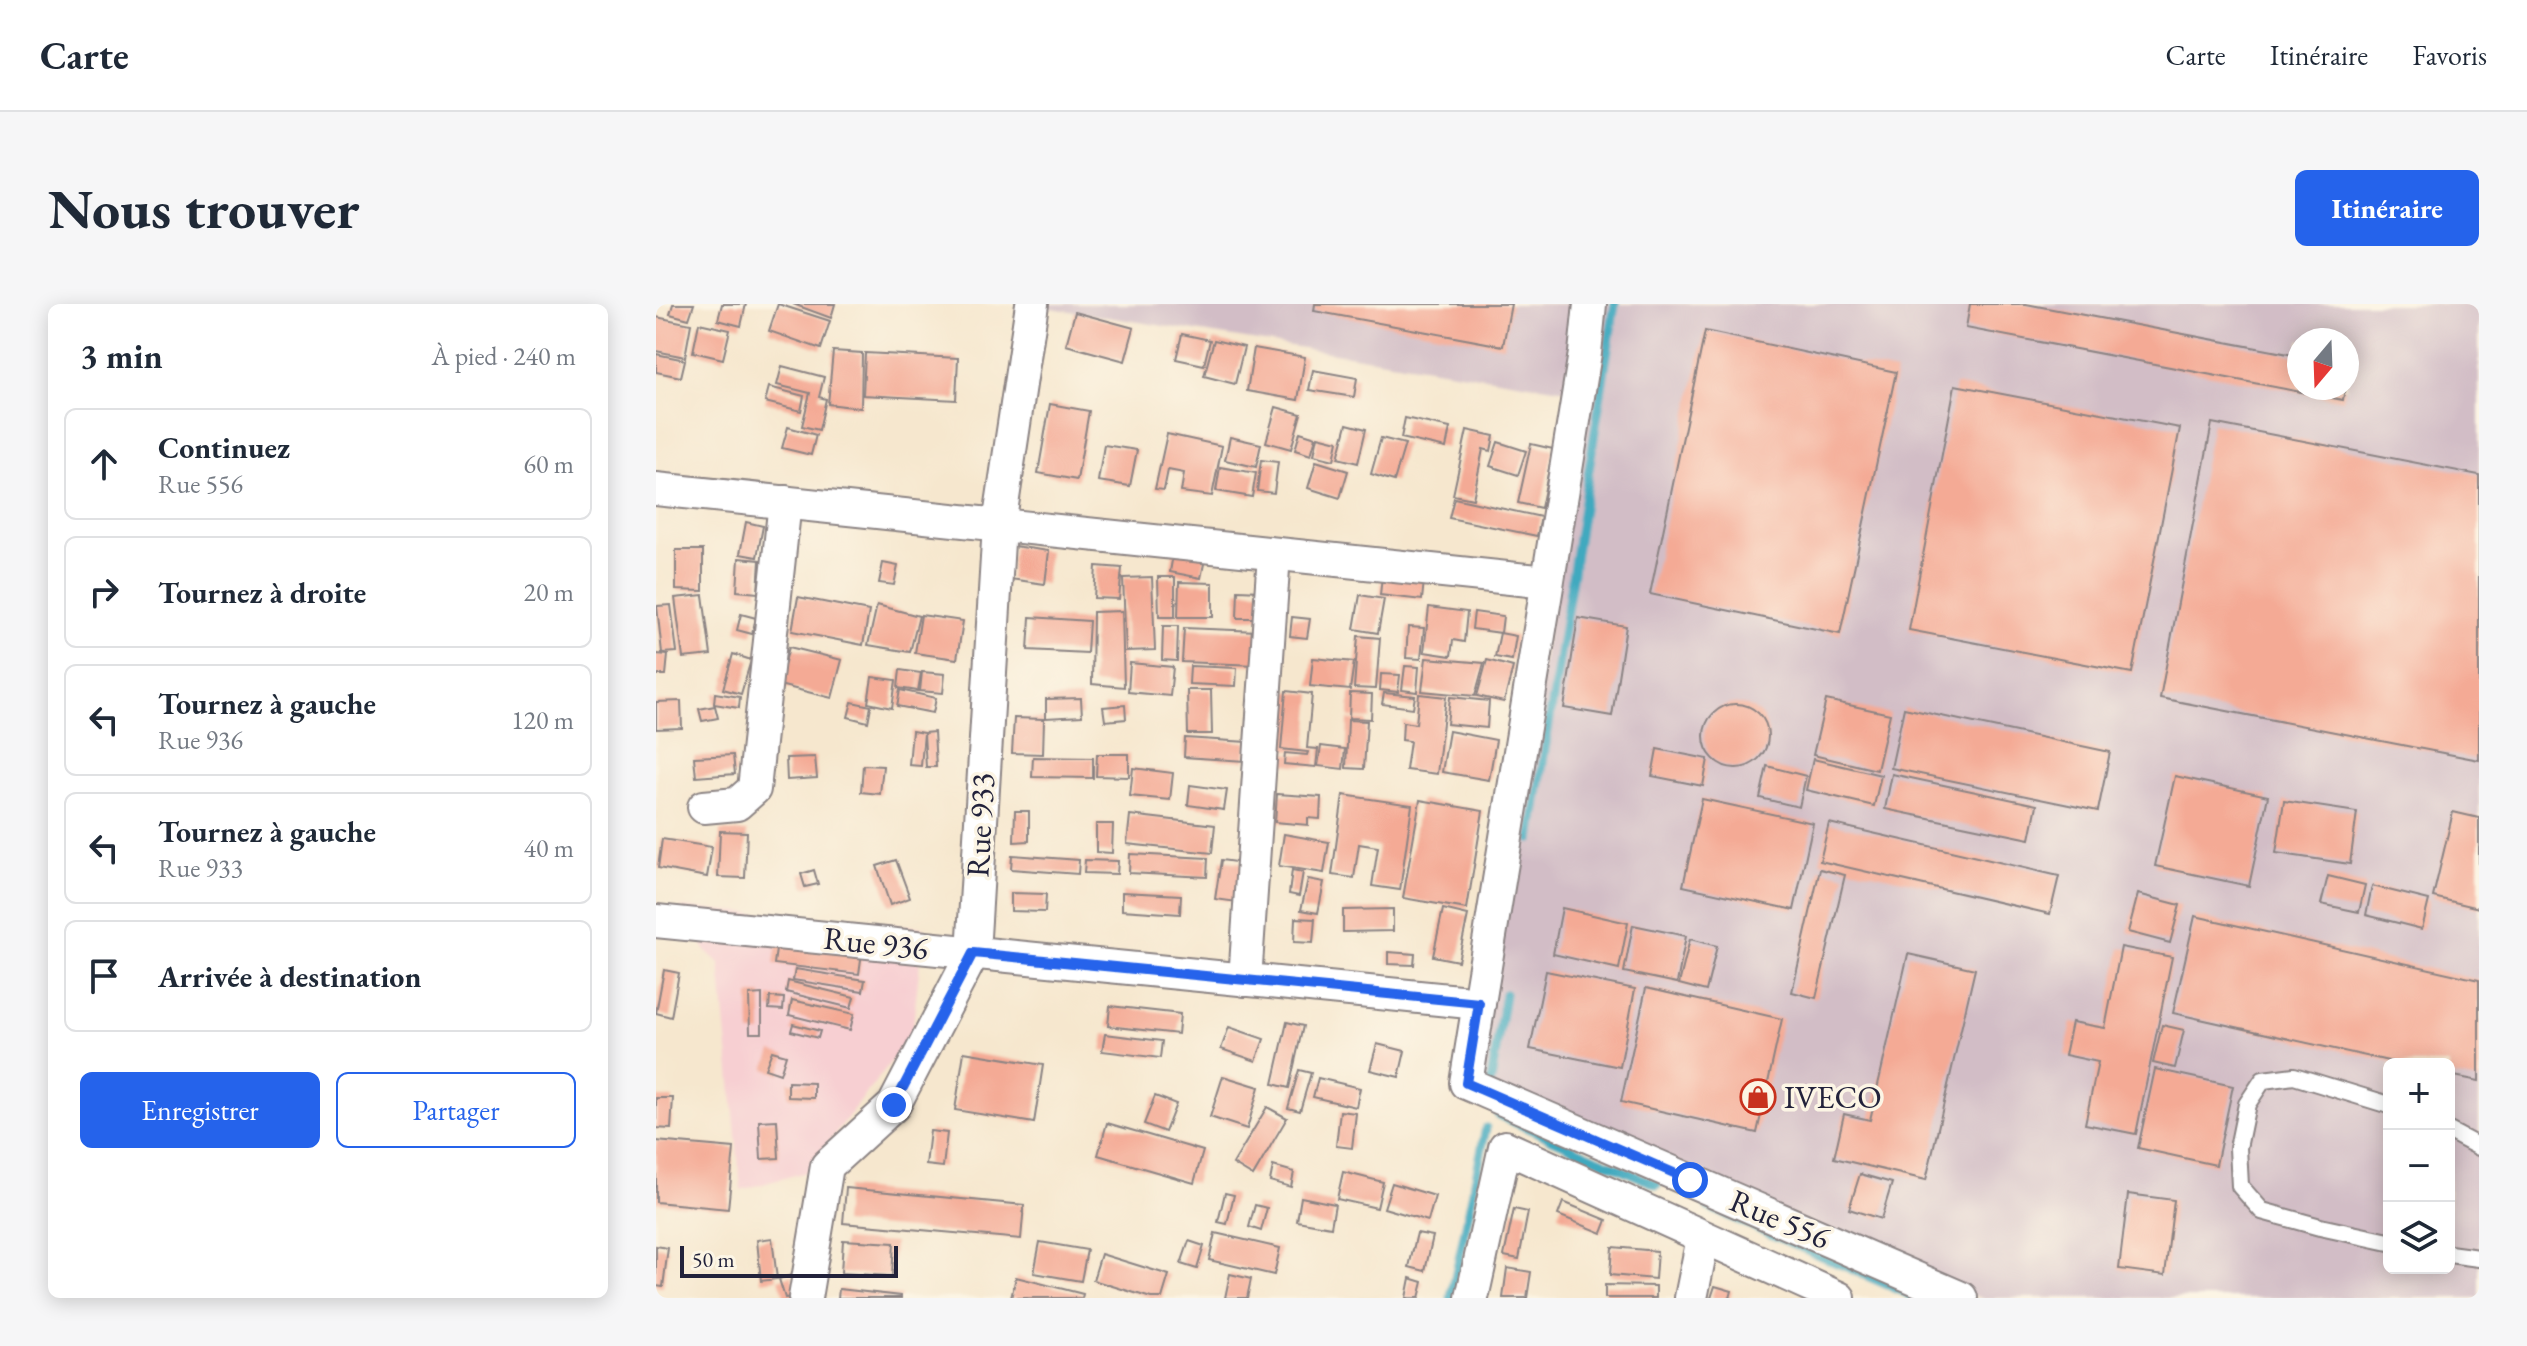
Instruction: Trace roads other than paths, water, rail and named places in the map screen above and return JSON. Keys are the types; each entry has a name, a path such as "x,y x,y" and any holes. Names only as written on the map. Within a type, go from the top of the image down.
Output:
{"street":[{"name":"Rue 933","path":"805,1298 827,1166 894,1105 973,953 999,525 1032,304"},
{"path":"1479,1003 1585,353 1590,304"},
{"path":"656,489 1547,582"},
{"path":"704,807 737,804 754,789 785,502"},
{"path":"1245,980 1274,554"},
{"name":"Rue 936","path":"656,921 1479,1003"},
{"name":"Rue 556","path":"1479,1003 1466,1083 1961,1298"},
{"path":"1472,1298 1505,1147 1839,1298"},
{"path":"1672,1224 1690,1180"},
{"path":"1691,1298 1703,1238"}],"lane":[{"path":"2383,1103 2294,1076 2263,1080 2247,1104 2238,1148 2240,1186 2262,1211 2383,1241"},
{"path":"2455,1134 2479,1147"},
{"path":"2455,1255 2479,1258"}],"waterway":[{"path":"1531,839 1615,304"},
{"path":"1491,1081 1505,994"},
{"path":"1498,1115 1657,1185"},
{"path":"1451,1298 1486,1128"},
{"path":"1708,1207 1918,1298"}],"place":[{"name":"IVECO","path":"1758,1097"}]}
